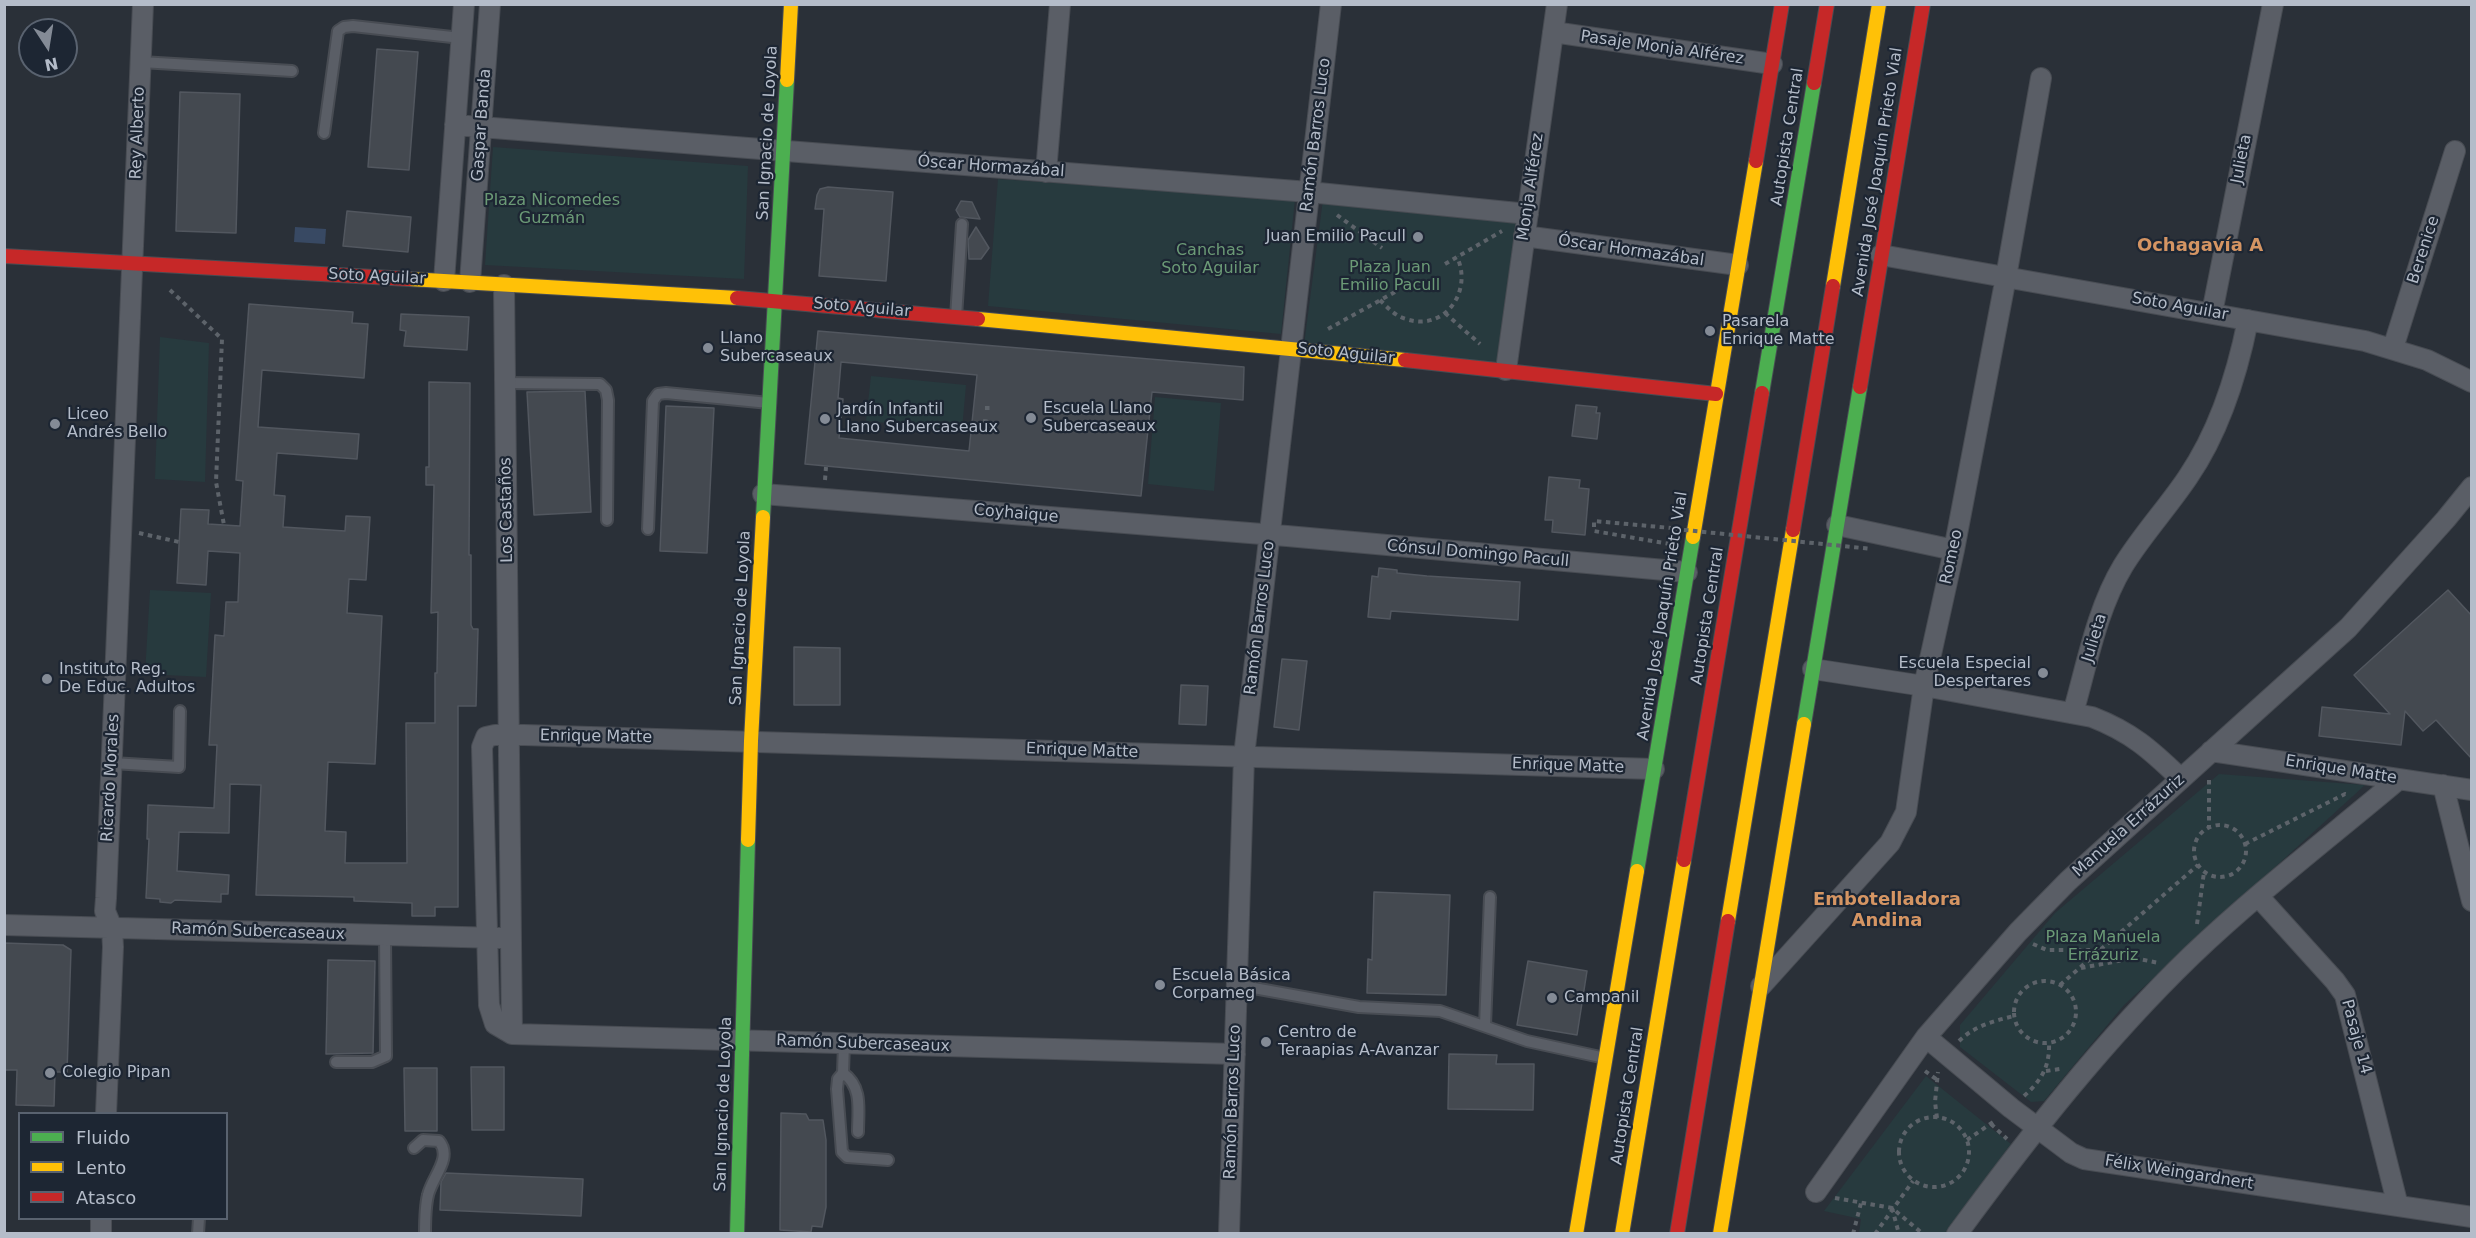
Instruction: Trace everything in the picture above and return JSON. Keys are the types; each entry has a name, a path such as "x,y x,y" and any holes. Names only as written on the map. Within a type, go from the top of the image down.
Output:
{"main road":[{"name":"San Ignacio de Loyola","path":"737,1233 751,741 791,4"},
{"name":"Avenida José Joaquín Prieto Vial","path":"1576,1233 1782,4"},
{"name":"Autopista Central","path":"1622,1233 1827,4"},
{"path":"1677,1233 1879,4"},
{"name":"Avenida José Joaquín Prieto Vial","path":"1720,1233 1923,4"},
{"name":"Soto Aguilar","path":"4,256 775,300 1506,370 1716,394"}],"street":[{"name":"Rey Alberto","path":"134,262 143,4"},
{"name":"Gaspar Banda","path":"444,281 464,4"},
{"name":"Gaspar Banda","path":"470,282 490,4"},
{"path":"1046,172 1060,4"},
{"name":"Ramón Barros Luco","path":"1229,1233 1244,756 1331,4"},
{"name":"Monja Alférez","path":"1506,370 1518,231 1528,214 1557,4"},
{"name":"Julieta","path":"2212,313 2273,4"},
{"name":"Pasaje Monja Alférez","path":"1553,32 1772,64"},
{"name":"Romeo","path":"1761,986 1896,834 1906,812 1924,686 1954,549 2041,78"},
{"name":"Óscar Hormazábal","path":"455,125 1309,192 1528,214"},
{"name":"Berenice","path":"2393,348 2455,152"},
{"name":"Óscar Hormazábal","path":"1518,231 1738,265"},
{"name":"Soto Aguilar","path":"1881,255 2347,337 2393,348 2427,360 2472,382"},
{"name":"Ricardo Morales","path":"106,1112 113,947 112,928 105,911 134,262"},
{"name":"Los Castaños","path":"504,285 512,1034"},
{"name":"Julieta","path":"2073,713 2102,614 2123,566 2190,474 2219,420 2232,387 2248,320"},
{"name":"Manuela Errázuriz","path":"1818,1190 1926,1037 2018,932 2068,881 2348,628 2472,487"},
{"name":"Coyhaique","path":"763,494 1270,535"},
{"path":"1837,525 1954,549"},
{"name":"Cónsul Domingo Pacull","path":"1270,535 1687,572"},
{"path":"1813,669 2073,713 2110,724 2128,733 2144,744 2181,778"},
{"path":"486,938 482,747 486,737 510,735"},
{"name":"Enrique Matte","path":"510,735 1654,769"},
{"name":"Enrique Matte","path":"2205,756 2472,790"},
{"path":"1957,1233 2018,1150 2153,993 2258,896 2399,779"},
{"path":"2443,785 2472,901"},
{"name":"Pasaje 14","path":"2258,896 2335,981 2348,1002 2398,1206"},
{"name":"Ramón Subercaseaux","path":"4,925 511,938"},
{"name":"Ramón Subercaseaux","path":"486,938 489,1005 495,1024 512,1034 1234,1054"},
{"name":"Félix Weingardnert","path":"1926,1037 2038,1128 2071,1153 2085,1159 2472,1217"}],"lane":[{"path":"324,133 338,31 344,27 353,26 461,38"},
{"path":"141,62 292,71"},
{"path":"956,317 962,225"},
{"path":"505,383 600,384 606,390 607,520"},
{"path":"648,529 653,401 658,394 769,403"},
{"path":"112,763 179,767 180,711"},
{"path":"1485,1026 1490,897"},
{"path":"336,1062 372,1062 386,1056 385,935"},
{"path":"1237,985 1359,1007 1440,1011 1527,1041 1605,1058"},
{"path":"844,1043 843,1073 838,1079 837,1089 842,1152 847,1157 888,1160"},
{"path":"843,1073 857,1088 858,1132"},
{"path":"414,1148 423,1140 439,1141 444,1156 428,1194 424,1233"}],"path":[{"path":"1335,213 1382,248"},
{"path":"1445,264 1518,231"},
{"path":"1380,300 1395,314 1407,320 1420,322 1434,319 1445,313 1461,293 1462,268 1457,257"},
{"path":"155,264 154,274 222,339 216,482 224,525"},
{"path":"1327,330 1368,310 1395,292"},
{"path":"1445,313 1485,348"},
{"path":"985,408 992,408"},
{"path":"983,421 990,422"},
{"path":"1676,545 1594,531 1594,521 1872,549"},
{"path":"122,530 179,542"},
{"path":"2205,756 2209,776 2209,827"},
{"path":"2245,844 2345,794 2377,798"},
{"path":"2227,825 2242,836 2245,844 2246,854 2243,862 2230,874 2221,877 2204,872 2198,865 2193,848 2201,832 2209,827 2227,825"},
{"path":"2060,985 2198,865"},
{"path":"2204,872 2196,930 2204,922"},
{"path":"2018,932 2026,940 2047,950 2100,950"},
{"path":"2079,968 2134,958 2155,961 2162,965"},
{"path":"2042,981 2051,981 2060,985 2073,999 2076,1018 2072,1027 2066,1035 2049,1042 2030,1039 2023,1033 2014,1016 2018,997 2024,989 2042,981"},
{"path":"1927,1118 1937,1118 1955,1124 1962,1131 1970,1150 1965,1169 1959,1177 1942,1187 1932,1188 1913,1180 1906,1174 1899,1155 1904,1136 1909,1128 1927,1118"},
{"path":"1875,1233 1913,1180"},
{"path":"1818,1190 1830,1196 1892,1208 1923,1233"},
{"path":"1853,1233 1862,1203"},
{"path":"1892,1208 1899,1233"}],"green space":[{"name":"Plaza Nicomedes Guzmán","path":"493,147 748,166 744,279 485,265"},
{"name":"Canchas Soto Aguilar","path":"998,179 1295,199 1281,334 988,306"},
{"name":"Plaza Juan Emilio Pacull","path":"1324,192 1524,220 1504,365 1304,345"},
{"path":"160,337 209,343 205,482 155,479"},
{"path":"871,376 966,385 962,430 866,421"},
{"path":"1155,397 1221,403 1214,491 1148,484"},
{"path":"150,590 211,593 206,677 145,674"},
{"name":"Plaza Manuela Errázuriz","path":"2219,774 2365,785 2124,1005 2044,1101 2031,1102 1960,1047 1960,1025 2055,913"},
{"path":"1926,1076 2011,1144 1945,1233 1859,1233 1861,1219 1824,1211"}],"water":[{"path":"295,227 326,229 325,244 294,242"}],"building":[{"path":"377,49 418,52 409,170 368,167"},
{"path":"180,92 240,94 236,233 176,231"},
{"path":"828,187 893,192 886,281 819,276 824,209 815,209 820,189"},
{"path":"961,201 972,202 980,219 960,217 956,210"},
{"path":"347,211 411,217 408,252 343,246"},
{"path":"976,227 989,248 981,259 969,259 968,240"},
{"path":"249,304 353,312 352,323 368,324 364,378 262,370 258,427 359,434 357,459 277,453 274,495 285,496 283,527 345,531 346,516 370,517 366,580 349,579 347,613 382,616 375,764 328,762 325,831 346,832 345,863 407,863 406,723 435,723 438,612 431,613 434,485 426,485 426,467 429,467 429,382 470,383 469,555 471,555 471,625 473,629 478,629 476,706 458,706 458,907 435,907 435,916 412,916 412,903 354,901 354,897 256,895 261,785 230,784 229,833 179,832 177,871 229,875 228,894 221,894 221,902 175,900 171,903 146,898 148,805 214,808 217,745 209,745 215,635 224,636 226,602 238,602 240,553 208,551 206,585 177,583 181,509 209,510 208,524 240,526 243,481 236,480"},
{"path":"401,314 469,317 467,350 404,346 406,331 400,330"},
{"path":"818,331 1244,367 1243,400 1152,392 1141,496 805,464","holes":["841,362 977,375 969,451 839,438 843,399 838,398"]},
{"path":"585,391 591,512 534,515 527,392"},
{"path":"1576,405 1597,407 1596,413 1600,413 1597,439 1572,436"},
{"path":"666,406 714,408 707,553 660,551"},
{"path":"1549,477 1580,480 1579,488 1589,489 1585,535 1552,532 1553,520 1545,520"},
{"path":"1379,568 1397,570 1397,573 1427,576 1520,582 1518,620 1391,611 1390,619 1368,617 1372,576 1378,577"},
{"path":"2448,590 2472,616 2472,759 2436,720 2423,731 2405,711 2401,745 2319,736 2322,707 2390,714 2354,675"},
{"path":"794,647 840,648 840,705 794,705"},
{"path":"1282,659 1307,661 1299,730 1274,727"},
{"path":"1181,685 1208,686 1206,725 1179,724"},
{"path":"1374,892 1450,895 1446,995 1367,993 1368,959 1372,960"},
{"path":"4,943 63,945 71,950 67,1072 55,1072 54,1106 16,1105 17,1070 4,1070"},
{"path":"328,960 375,961 373,1053 326,1054"},
{"name":"Campanil","path":"1528,961 1587,971 1577,1035 1517,1025"},
{"path":"1449,1054 1497,1055 1496,1064 1534,1064 1533,1110 1448,1109"},
{"path":"471,1067 504,1067 504,1130 472,1130"},
{"path":"404,1068 437,1068 437,1131 405,1131"},
{"path":"781,1113 806,1114 809,1120 823,1120 826,1140 826,1207 822,1227 812,1226 811,1232 780,1230"},
{"path":"446,1173 583,1179 581,1216 440,1210 441,1182"}],"traffic: fast":[{"path":"763,517 787,80"},
{"path":"1762,393 1814,83"},
{"path":"1804,724 1860,387"},
{"path":"1637,871 1693,537"},
{"path":"737,1234 748,840"}],"traffic: slow":[{"path":"787,80 791,4"},
{"path":"1833,286 1879,4"},
{"path":"1693,537 1756,161"},
{"path":"409,279 737,298"},
{"path":"978,319 1405,360"},
{"path":"748,840 763,517"},
{"path":"1728,921 1793,530"},
{"path":"1720,1234 1804,724"},
{"path":"1622,1234 1684,860"},
{"path":"1576,1234 1637,871"}],"traffic: jam":[{"path":"1756,161 1782,4"},
{"path":"1814,83 1827,4"},
{"path":"1860,387 1923,4"},
{"path":"4,256 409,279"},
{"path":"1793,530 1833,286"},
{"path":"737,298 978,319"},
{"path":"1405,360 1716,394"},
{"path":"1684,860 1762,393"},
{"path":"1677,1234 1728,921"}],"place":[{"name":"Juan Emilio Pacull","path":"1418,237"},
{"name":"Pasarela Enrique Matte","path":"1710,331"},
{"name":"Llano Subercaseaux","path":"708,348"},
{"name":"Escuela Llano Subercaseaux","path":"1031,418"},
{"name":"Jardín Infantil Llano Subercaseaux","path":"825,419"},
{"name":"Liceo Andrés Bello","path":"55,424"},
{"name":"Escuela Especial Despertares","path":"2043,673"},
{"name":"Instituto Reg. De Educ. Adultos","path":"47,679"},
{"name":"Escuela Básica Corpameg","path":"1160,985"},
{"name":"Campanil","path":"1552,998"},
{"name":"Centro de Teraapias A-Avanzar","path":"1266,1042"},
{"name":"Colegio Pipan","path":"50,1073"}],"district":[{"name":"Ochagavía A","path":"2200,246"},
{"name":"Embotelladora Andina","path":"1887,910"}]}
